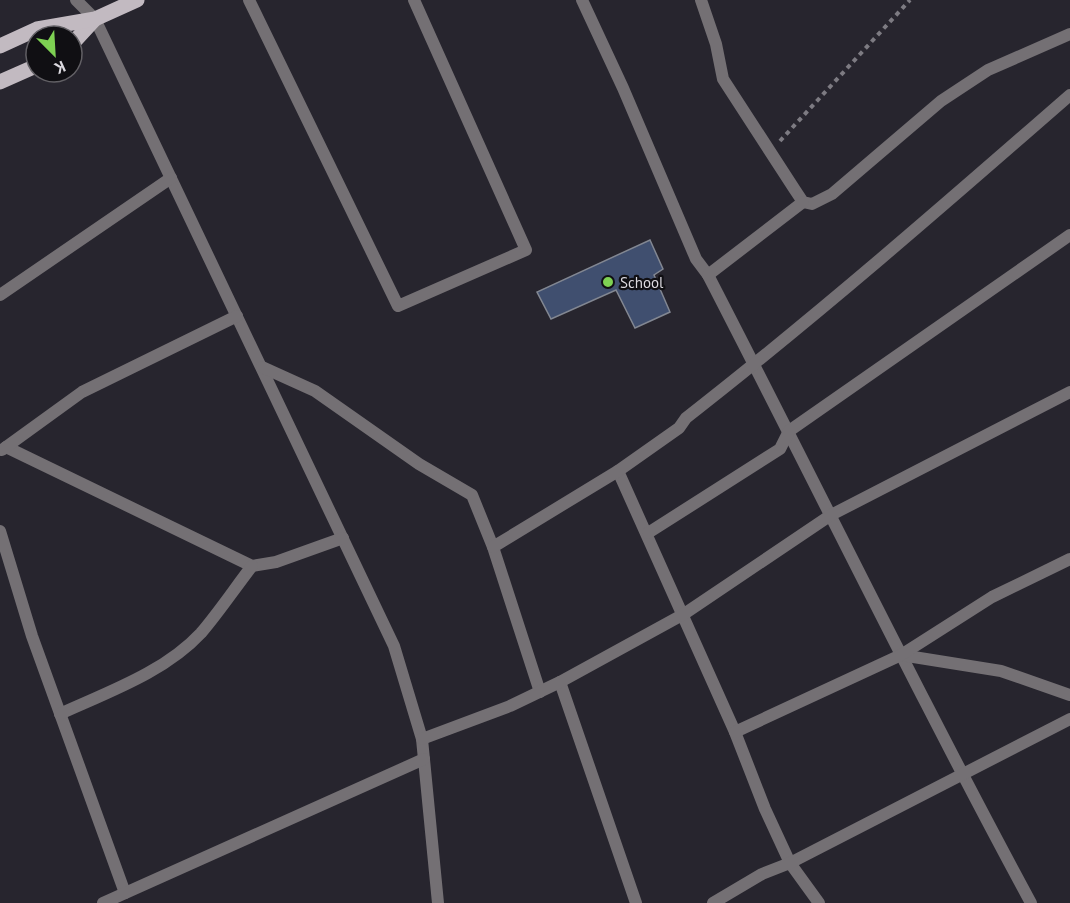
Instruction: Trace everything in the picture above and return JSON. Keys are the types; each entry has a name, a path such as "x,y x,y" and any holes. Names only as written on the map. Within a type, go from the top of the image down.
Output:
{"main road":[{"path":"0,46 37,29 95,19 137,0"},
{"path":"84,31 95,19"},
{"path":"0,82 24,71"}],"street":[{"path":"76,0 95,19 394,646 422,739 438,903"},
{"path":"249,0 398,306 526,250 414,0"},
{"path":"582,0 623,88 696,259 708,275 963,776 1031,903"},
{"path":"701,0 716,44 723,79 803,202 812,204 832,194 940,101 988,70 1070,34"},
{"path":"493,547 618,471 680,428 686,418 754,364 1070,95"},
{"path":"0,295 171,178"},
{"path":"708,275 803,202"},
{"path":"648,533 780,449 789,431 1070,235"},
{"path":"237,316 82,392 3,449 252,566 276,562 343,538"},
{"path":"262,367 315,391 419,464 472,495 493,547 540,692"},
{"path":"422,739 510,706 560,682 684,614 831,515 1070,392"},
{"path":"618,471 684,614 735,732 765,809 790,863 819,903"},
{"path":"0,531 32,636 125,893"},
{"path":"735,732 901,655 992,597 1070,559"},
{"path":"60,714 135,680 178,653 200,633 252,566"},
{"path":"901,655 950,660 1001,671 1070,695"},
{"path":"560,682 636,903"},
{"path":"713,903 762,874 790,863 963,776 1070,719"},
{"path":"103,903 424,759"}],"path":[{"path":"770,150 910,0"}],"building":[{"name":"School","path":"650,240 663,269 654,275 670,312 635,328 616,290 551,319 537,292"}],"place":[{"name":"School","path":"608,282"}]}
